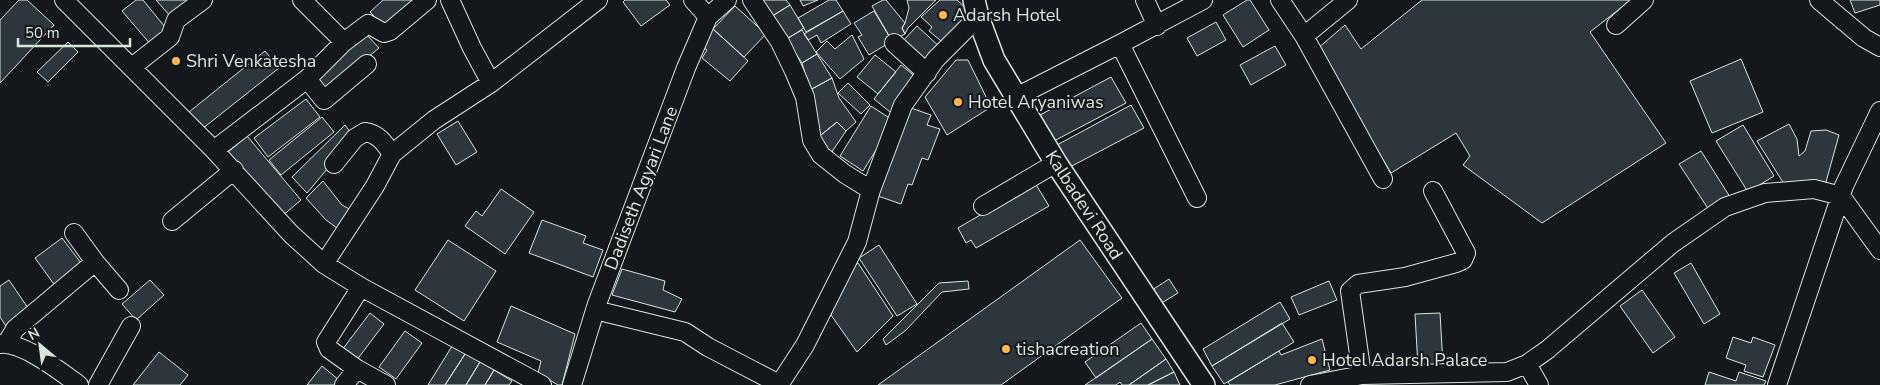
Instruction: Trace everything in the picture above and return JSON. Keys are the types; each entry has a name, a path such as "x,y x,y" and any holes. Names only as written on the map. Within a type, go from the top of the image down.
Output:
{"main road":[{"name":"Kalbadevi Road","path":"976,9 994,60 1056,163 1204,385"}],"street":[{"path":"64,0 234,170 291,234 324,264 361,288 542,385"},
{"path":"132,67 170,37 176,20 203,0"},
{"path":"302,0 344,42"},
{"path":"214,150 307,79 344,42 368,24 384,33 390,31 427,0"},
{"path":"450,0 491,83"},
{"path":"324,264 375,186 392,154 434,120 491,83 598,0"},
{"path":"693,0 708,17"},
{"name":"Dadiseth Agyari Lane","path":"572,385 595,310 686,68 708,17 727,0"},
{"path":"752,0 780,42 794,71 805,97 812,140 821,155 871,190"},
{"path":"1145,0 1157,26"},
{"path":"1016,96 1157,26 1203,0"},
{"path":"1280,0 1304,36 1383,179"},
{"path":"1304,36 1348,0"},
{"path":"1616,25 1644,0"},
{"path":"1819,0 1864,38 1880,47"},
{"path":"595,310 684,332 708,347 780,385 805,345 857,242 871,190 904,105 936,59 976,9"},
{"path":"894,43 927,73"},
{"path":"1120,44 1197,198"},
{"path":"307,79 324,100 366,64"},
{"path":"1777,385 1840,196 1880,111"},
{"path":"334,164 355,138 365,132 373,133 380,138 392,154"},
{"path":"983,206 1056,163"},
{"path":"172,221 234,170"},
{"path":"1310,385 1362,375 1507,372 1527,364 1547,350 1673,243 1724,207 1765,193 1814,189 1840,196 1878,241"},
{"path":"1362,375 1350,291 1358,284 1404,277 1456,263 1463,260 1466,253 1433,191"},
{"path":"74,233 118,290"},
{"path":"79,385 49,364 4,343 15,329 95,262"},
{"path":"361,288 326,342 329,349 356,369 386,385"},
{"path":"98,385 131,326"},
{"path":"1527,364 1539,385"},
{"path":"344,385 356,369"}],"building":[{"path":"19,0 27,0 54,25 0,83 0,20"},
{"path":"136,0 143,0 169,32 152,46 122,11"},
{"path":"156,0 190,0 171,17"},
{"path":"383,0 415,0 386,28 370,12"},
{"path":"625,0 666,0 670,5 641,26 623,2"},
{"path":"758,0 786,0 790,5 769,18"},
{"path":"800,0 818,0 803,6"},
{"path":"829,0 836,0 843,11 806,32 798,18"},
{"path":"886,0 905,23 902,28 905,34 892,41 872,6"},
{"path":"907,0 936,0 908,28 905,34 902,28 909,8"},
{"path":"940,0 957,0 969,11 962,19 967,24 946,45 929,31 932,27 921,17"},
{"path":"1250,0 1269,30 1243,47 1223,15"},
{"path":"1422,0 1631,0 1590,32 1666,143 1542,223 1463,165 1470,156 1456,133 1391,173 1317,49 1345,25 1361,49"},
{"path":"1850,0 1880,0 1880,5 1855,13"},
{"path":"790,5 804,28 784,41 769,18"},
{"path":"735,6 766,34 744,57 713,29"},
{"path":"843,11 851,24 821,43 817,35 808,40 804,34"},
{"path":"874,11 892,41 869,55 858,37 862,35 854,23"},
{"path":"1216,22 1226,40 1197,56 1187,38"},
{"path":"917,26 941,48 924,65 901,43"},
{"path":"713,29 748,61 730,81 702,58 707,50 702,46"},
{"path":"802,30 817,54 802,63 786,39"},
{"path":"367,35 379,48 324,93 313,79"},
{"path":"852,35 864,59 840,79 816,52 827,41 835,49"},
{"path":"68,42 78,52 48,82 37,72"},
{"path":"1275,46 1286,65 1251,85 1240,65"},
{"path":"265,51 279,68 202,129 189,112"},
{"path":"817,54 832,78 810,90 802,63"},
{"path":"875,55 896,72 878,94 857,77"},
{"path":"1741,59 1763,112 1712,133 1690,81"},
{"name":"Hotel Aryaniwas","path":"956,60 968,60 991,107 947,135 925,97"},
{"path":"901,65 917,78 890,112 874,99"},
{"path":"1111,77 1126,103 1054,141 1040,115"},
{"path":"832,78 839,98 856,122 846,131 837,122 816,139 810,90"},
{"path":"848,83 870,105 861,114 838,93"},
{"path":"306,99 320,117 268,157 254,138"},
{"path":"1131,105 1144,128 1070,167 1057,145"},
{"path":"871,106 894,121 863,171 840,156"},
{"path":"911,108 931,115 927,125 940,129 928,160 922,158 912,185 908,184 901,204 878,196"},
{"path":"322,117 334,132 281,175 269,160"},
{"path":"458,121 477,152 456,165 437,134"},
{"path":"837,122 846,131 829,156 816,139"},
{"path":"1789,124 1797,139 1799,156 1805,151 1811,131 1826,130 1839,135 1826,182 1786,187 1757,141"},
{"path":"345,125 354,137 307,193 292,177"},
{"path":"1743,125 1774,176 1748,192 1716,141"},
{"path":"247,136 301,200 281,217 227,153"},
{"path":"1701,151 1730,197 1709,210 1679,164"},
{"path":"323,181 342,205 353,211 341,231 326,220 306,198"},
{"path":"1035,183 1049,206 976,248 971,240 966,243 958,228"},
{"path":"501,189 534,212 505,254 465,226 476,211 482,216"},
{"path":"542,220 586,236 583,243 603,250 593,277 529,253"},
{"path":"62,238 84,267 56,287 35,258"},
{"path":"448,240 496,271 464,321 415,290"},
{"path":"1080,240 1122,298 1001,385 878,385"},
{"path":"879,245 917,304 897,316 859,258"},
{"path":"858,263 893,316 857,352 831,315 844,274"},
{"path":"1691,263 1720,314 1704,324 1674,273"},
{"path":"622,269 665,281 663,290 682,299 675,312 612,295"},
{"path":"1169,279 1178,293 1160,304 1152,290"},
{"path":"9,280 30,311 6,326 0,317 0,286"},
{"path":"150,280 164,295 136,320 122,304"},
{"path":"968,281 969,289 942,292 905,331 886,345 883,339 939,283"},
{"path":"1329,281 1337,300 1299,315 1291,297"},
{"path":"1642,290 1675,337 1653,353 1620,306"},
{"path":"1280,302 1290,319 1212,366 1203,349"},
{"path":"511,306 575,334 562,385 558,385 538,373 541,361 497,342"},
{"path":"370,313 384,324 356,361 342,350"},
{"path":"1440,313 1443,365 1418,367 1415,314"},
{"path":"1141,323 1152,339 1096,378 1085,362"},
{"path":"1282,323 1294,342 1224,384 1212,366"},
{"path":"405,331 422,343 396,379 379,367"},
{"path":"1733,337 1751,343 1753,337 1775,345 1763,377 1744,371 1746,365 1726,358"},
{"path":"1152,339 1166,359 1129,385 1122,385 1120,382 1116,385 1085,385"},
{"path":"1322,339 1330,370 1275,385 1230,385 1228,382 1279,351 1281,355"},
{"path":"454,343 467,351 445,385 428,385"},
{"path":"467,351 480,362 466,385 445,385"},
{"path":"159,352 188,375 180,385 133,385"},
{"path":"1166,359 1174,372 1148,385 1129,385"},
{"path":"480,362 494,370 485,385 466,385"},
{"path":"322,366 340,381 337,385 307,385"},
{"path":"494,370 512,381 509,385 485,385"},
{"path":"1174,372 1180,385 1148,385"},
{"path":"1709,372 1736,381 1739,372 1766,381 1764,385 1705,385"}],"place":[{"name":"Adarsh Hotel","path":"943,15"},
{"name":"Shri Venkatesha","path":"176,61"},
{"name":"Hotel Aryaniwas","path":"958,102"},
{"name":"tishacreation","path":"1006,349"},
{"name":"Hotel Adarsh Palace","path":"1312,360"}]}
